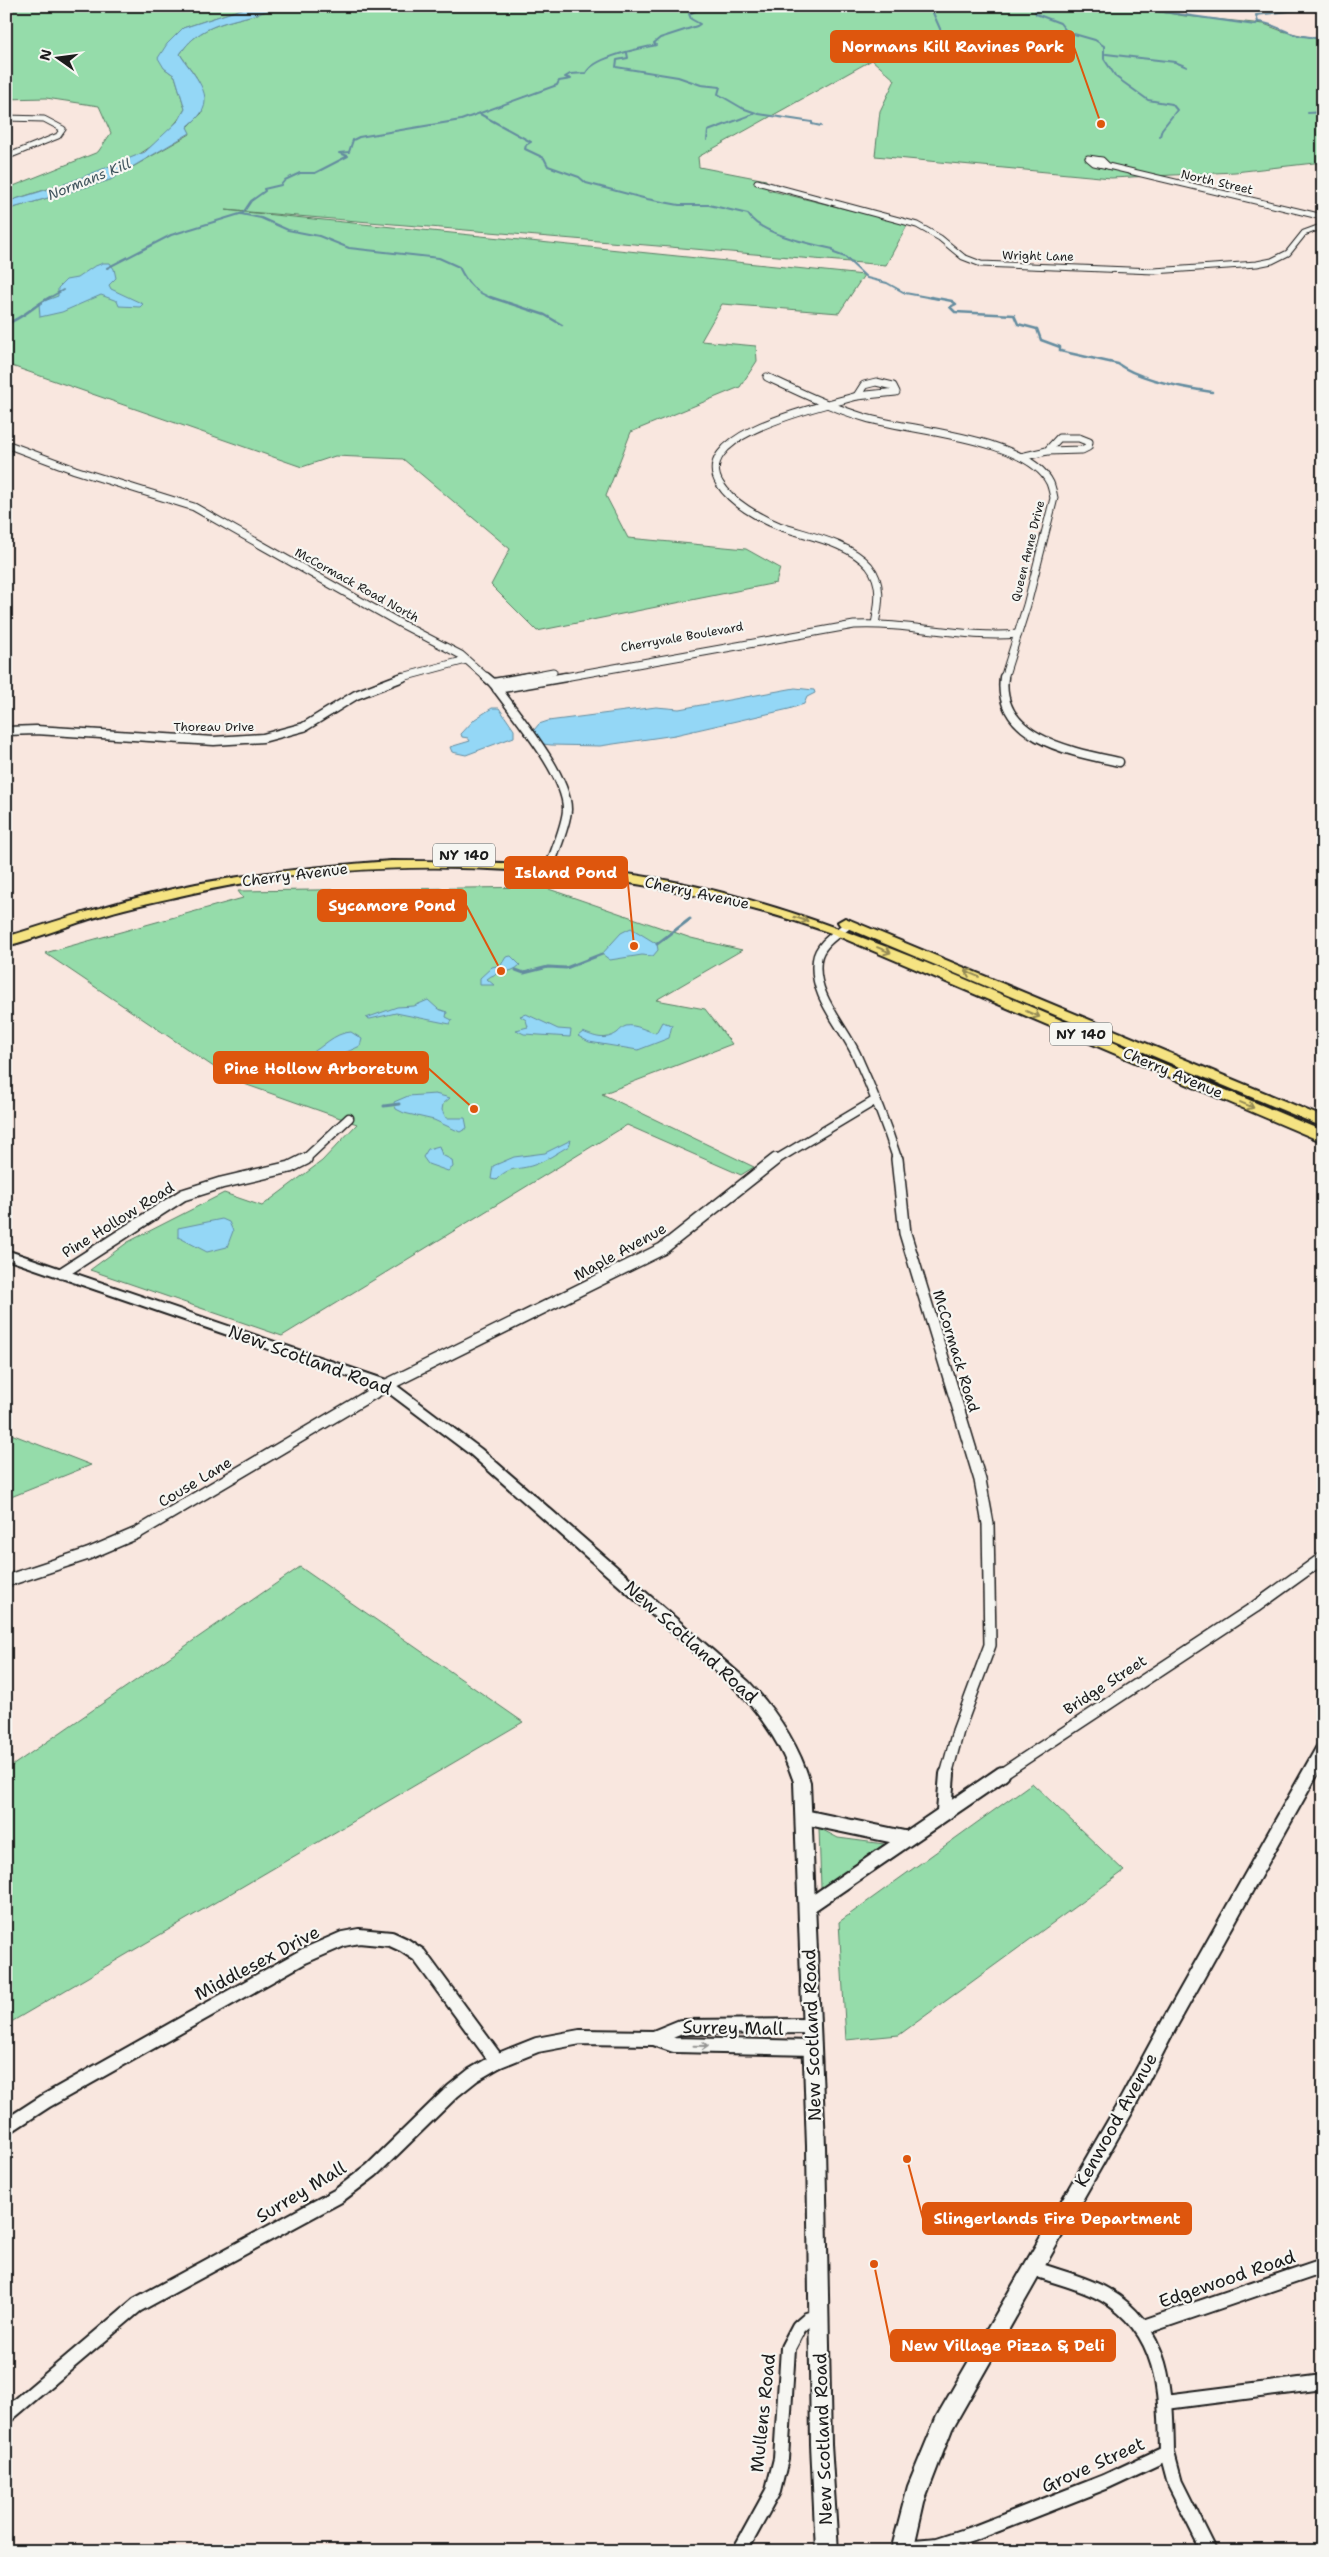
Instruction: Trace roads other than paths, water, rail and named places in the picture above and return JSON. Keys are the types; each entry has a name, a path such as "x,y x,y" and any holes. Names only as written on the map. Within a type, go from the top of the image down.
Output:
{"main road":[{"name":"Cherry Avenue","path":"6,931 57,914 130,894 210,876 264,868 402,856 492,856 551,864 684,888 844,928 1323,1123"},
{"name":"Cherry Avenue","path":"6,942 56,925 136,902 197,888 267,877 402,865 551,864"},
{"name":"Cherry Avenue","path":"844,928 1323,1137"},
{"name":"New Scotland Road","path":"6,1254 387,1385 476,1452 743,1686 765,1709 795,1758 802,1782 806,1908 810,1943 821,2444 827,2551"},
{"name":"Kenwood Avenue","path":"902,2549 920,2481 944,2423 1125,2108 1171,2021 1323,1750"}],"street":[{"path":"6,118 35,118 51,122 63,129 58,136 6,157"},
{"name":"North Street","path":"1108,166 1323,217"},
{"name":"Wright Lane","path":"757,182 917,225 940,238 963,257 981,264 1007,267 1154,271 1258,264 1283,256 1304,233 1323,226"},
{"name":"Queen Anne Drive","path":"767,377 829,405 894,425 1000,448 1021,457 1050,481 1054,498 1003,684 1003,697 1009,712 1024,728 1050,743 1119,762"},
{"path":"857,396 864,385 876,382 888,384 896,390 894,394 857,396 771,424 730,443 718,458 715,468 718,481 730,496 768,521 827,542 856,556 874,574 879,593 875,621 996,636 1007,633 1018,634"},
{"path":"1021,457 1047,451 1082,450 1088,447 1089,442 1079,438 1059,438 1047,451"},
{"name":"McCormack Road North","path":"6,444 76,470 167,497 213,516 364,603 454,651 466,660 495,686 560,778 566,797 567,812 565,824 551,864"},
{"name":"Cherryvale Boulevard","path":"495,686 720,644 875,621"},
{"name":"Thoreau Drive","path":"6,731 36,730 214,741 262,738 304,727 322,718 356,695 380,684 426,669 466,660"},
{"name":"McCormack Road","path":"844,928 819,952 816,965 817,979 826,1002 856,1052 898,1161 905,1233 977,1471 988,1524 990,1645 958,1731 946,1776 944,1812"},
{"name":"Maple Avenue","path":"387,1385 662,1249 782,1154 876,1100"},
{"name":"Pine Hollow Road","path":"62,1274 183,1195 220,1183 290,1167 307,1159 349,1118"},
{"name":"Couse Lane","path":"6,1581 88,1554 137,1534 387,1385"},
{"name":"Bridge Street","path":"806,1908 904,1838 1240,1618 1319,1563 1323,1558"},
{"path":"804,1817 904,1838"},
{"name":"Middlesex Drive","path":"6,2127 46,2102 304,1956 343,1939 359,1936 391,1939 419,1955 497,2061"},
{"name":"Surrey Mall","path":"654,2038 681,2027 812,2026"},
{"name":"Surrey Mall","path":"6,2416 137,2305 200,2269 338,2196 372,2170 453,2091 473,2075 497,2061 537,2045 580,2037 654,2038 674,2045 813,2048"},
{"name":"Edgewood Road","path":"1144,2327 1323,2266"},
{"name":"Grove Street","path":"902,2549 938,2545 975,2533 1105,2482 1167,2452 1166,2402 1161,2365 1144,2327 1130,2311 1104,2294 1033,2268"},
{"name":"Mullens Road","path":"740,2551 773,2491 781,2459 788,2348 794,2330 809,2318 819,2316"},
{"path":"1166,2402 1323,2382"},
{"path":"1167,2452 1176,2483 1209,2551"}],"water":[{"name":"Normans Kill","path":"251,6 279,6 212,27 190,42 180,54 199,82 205,98 201,113 187,127 190,133 110,180 6,210 6,202 65,184 145,152 179,120 185,109 175,76 164,68 158,58 167,44 183,28"},
{"path":"103,263 110,263 114,269 116,278 109,285 111,289 143,304 140,307 119,306 117,301 101,295 62,312 40,317 39,303 58,296 58,288 66,280 77,278 93,267"},
{"path":"795,688 814,690 815,693 807,697 804,704 789,709 675,735 600,746 551,745 543,744 534,730 539,724 548,721 656,707 679,709"},
{"path":"492,708 499,708 514,730 514,737 466,755 452,752 450,747 470,741 468,738 462,737 461,734 475,719"},
{"path":"631,928 657,944 658,950 653,956 642,955 610,960 602,954 621,933"},
{"path":"511,956 520,965 487,979 494,985 480,985 480,978 492,967 501,965 506,957"},
{"path":"428,1000 438,1009 447,1012 446,1017 452,1020 450,1024 396,1013 370,1019 366,1018 397,1007 414,1006"},
{"path":"526,1014 558,1029 571,1030 570,1037 524,1034 516,1030 528,1027 526,1020 520,1016"},
{"path":"662,1022 672,1025 669,1038 638,1050 589,1042 578,1036 583,1032 604,1038 630,1026 656,1033"},
{"path":"351,1032 362,1039 360,1046 329,1058 292,1063 257,1080 252,1081 250,1078 259,1065 264,1062 308,1055 339,1035"},
{"path":"435,1094 450,1098 443,1104 442,1110 446,1118 465,1118 467,1128 460,1132 434,1120 404,1113 396,1109 394,1102 408,1096"},
{"path":"571,1140 569,1146 543,1161 528,1167 505,1172 496,1180 491,1179 493,1166 514,1157 545,1153"},
{"path":"439,1146 442,1155 452,1160 453,1167 448,1171 428,1164 423,1157 428,1149"},
{"path":"222,1219 229,1222 233,1231 227,1247 207,1252 178,1237 178,1228"}],"waterway":[{"path":"107,268 171,235 243,213 251,201 265,191 264,189 281,185 285,180 300,173 315,173 348,156 339,153 349,152 353,140 359,137 461,120 557,85 559,81 571,79 565,77 570,74 586,73 591,67 607,58 656,45 654,43 660,38 697,26 700,24 691,19 689,14 706,6"},
{"path":"930,6 941,31 973,42 1022,51"},
{"path":"1034,6 1036,14 1060,23 1067,32 1095,40 1104,46 1104,59 1116,77 1148,100 1172,104 1177,110 1162,129 1160,136"},
{"path":"1122,6 1255,25 1258,22"},
{"path":"1258,22 1256,15 1323,7"},
{"path":"1258,22 1273,25 1296,35 1313,37 1323,41"},
{"path":"627,53 628,58 617,60 616,67 678,77 701,85 720,87 718,94 742,108 759,114 812,122 812,124 821,126"},
{"path":"1106,54 1175,62 1187,67"},
{"path":"1308,113 1323,112"},
{"path":"707,140 708,131 756,113"},
{"path":"480,114 531,142 526,145 525,149 544,158 548,166 579,177 586,183 647,199 679,205 709,205 748,214 754,221 774,233 833,249 834,253 845,257 867,278 887,283 905,293 938,299"},
{"path":"241,214 261,218 288,230 319,236 349,248 439,258 459,267 473,287 482,294 494,299"},
{"path":"48,299 63,290"},
{"path":"490,297 545,315 562,325"},
{"path":"931,297 952,301 956,304 950,307 955,312 1014,315 1018,324 1037,329 1041,340 1060,347 1060,351 1118,364 1127,370 1150,379 1212,392"},
{"path":"6,324 18,319 48,299"},
{"path":"657,944 690,919"},
{"path":"516,970 524,973 548,967 566,968 602,954"},
{"path":"384,1106 399,1104"}],"place":[{"name":"Normans Kill Ravines Park","path":"1101,124"},
{"name":"Island Pond","path":"634,946"},
{"name":"Sycamore Pond","path":"501,971"},
{"name":"Pine Hollow Arboretum","path":"474,1109"},
{"name":"Slingerlands Fire Department","path":"907,2159"},
{"name":"New Village Pizza & Deli","path":"874,2264"}]}
